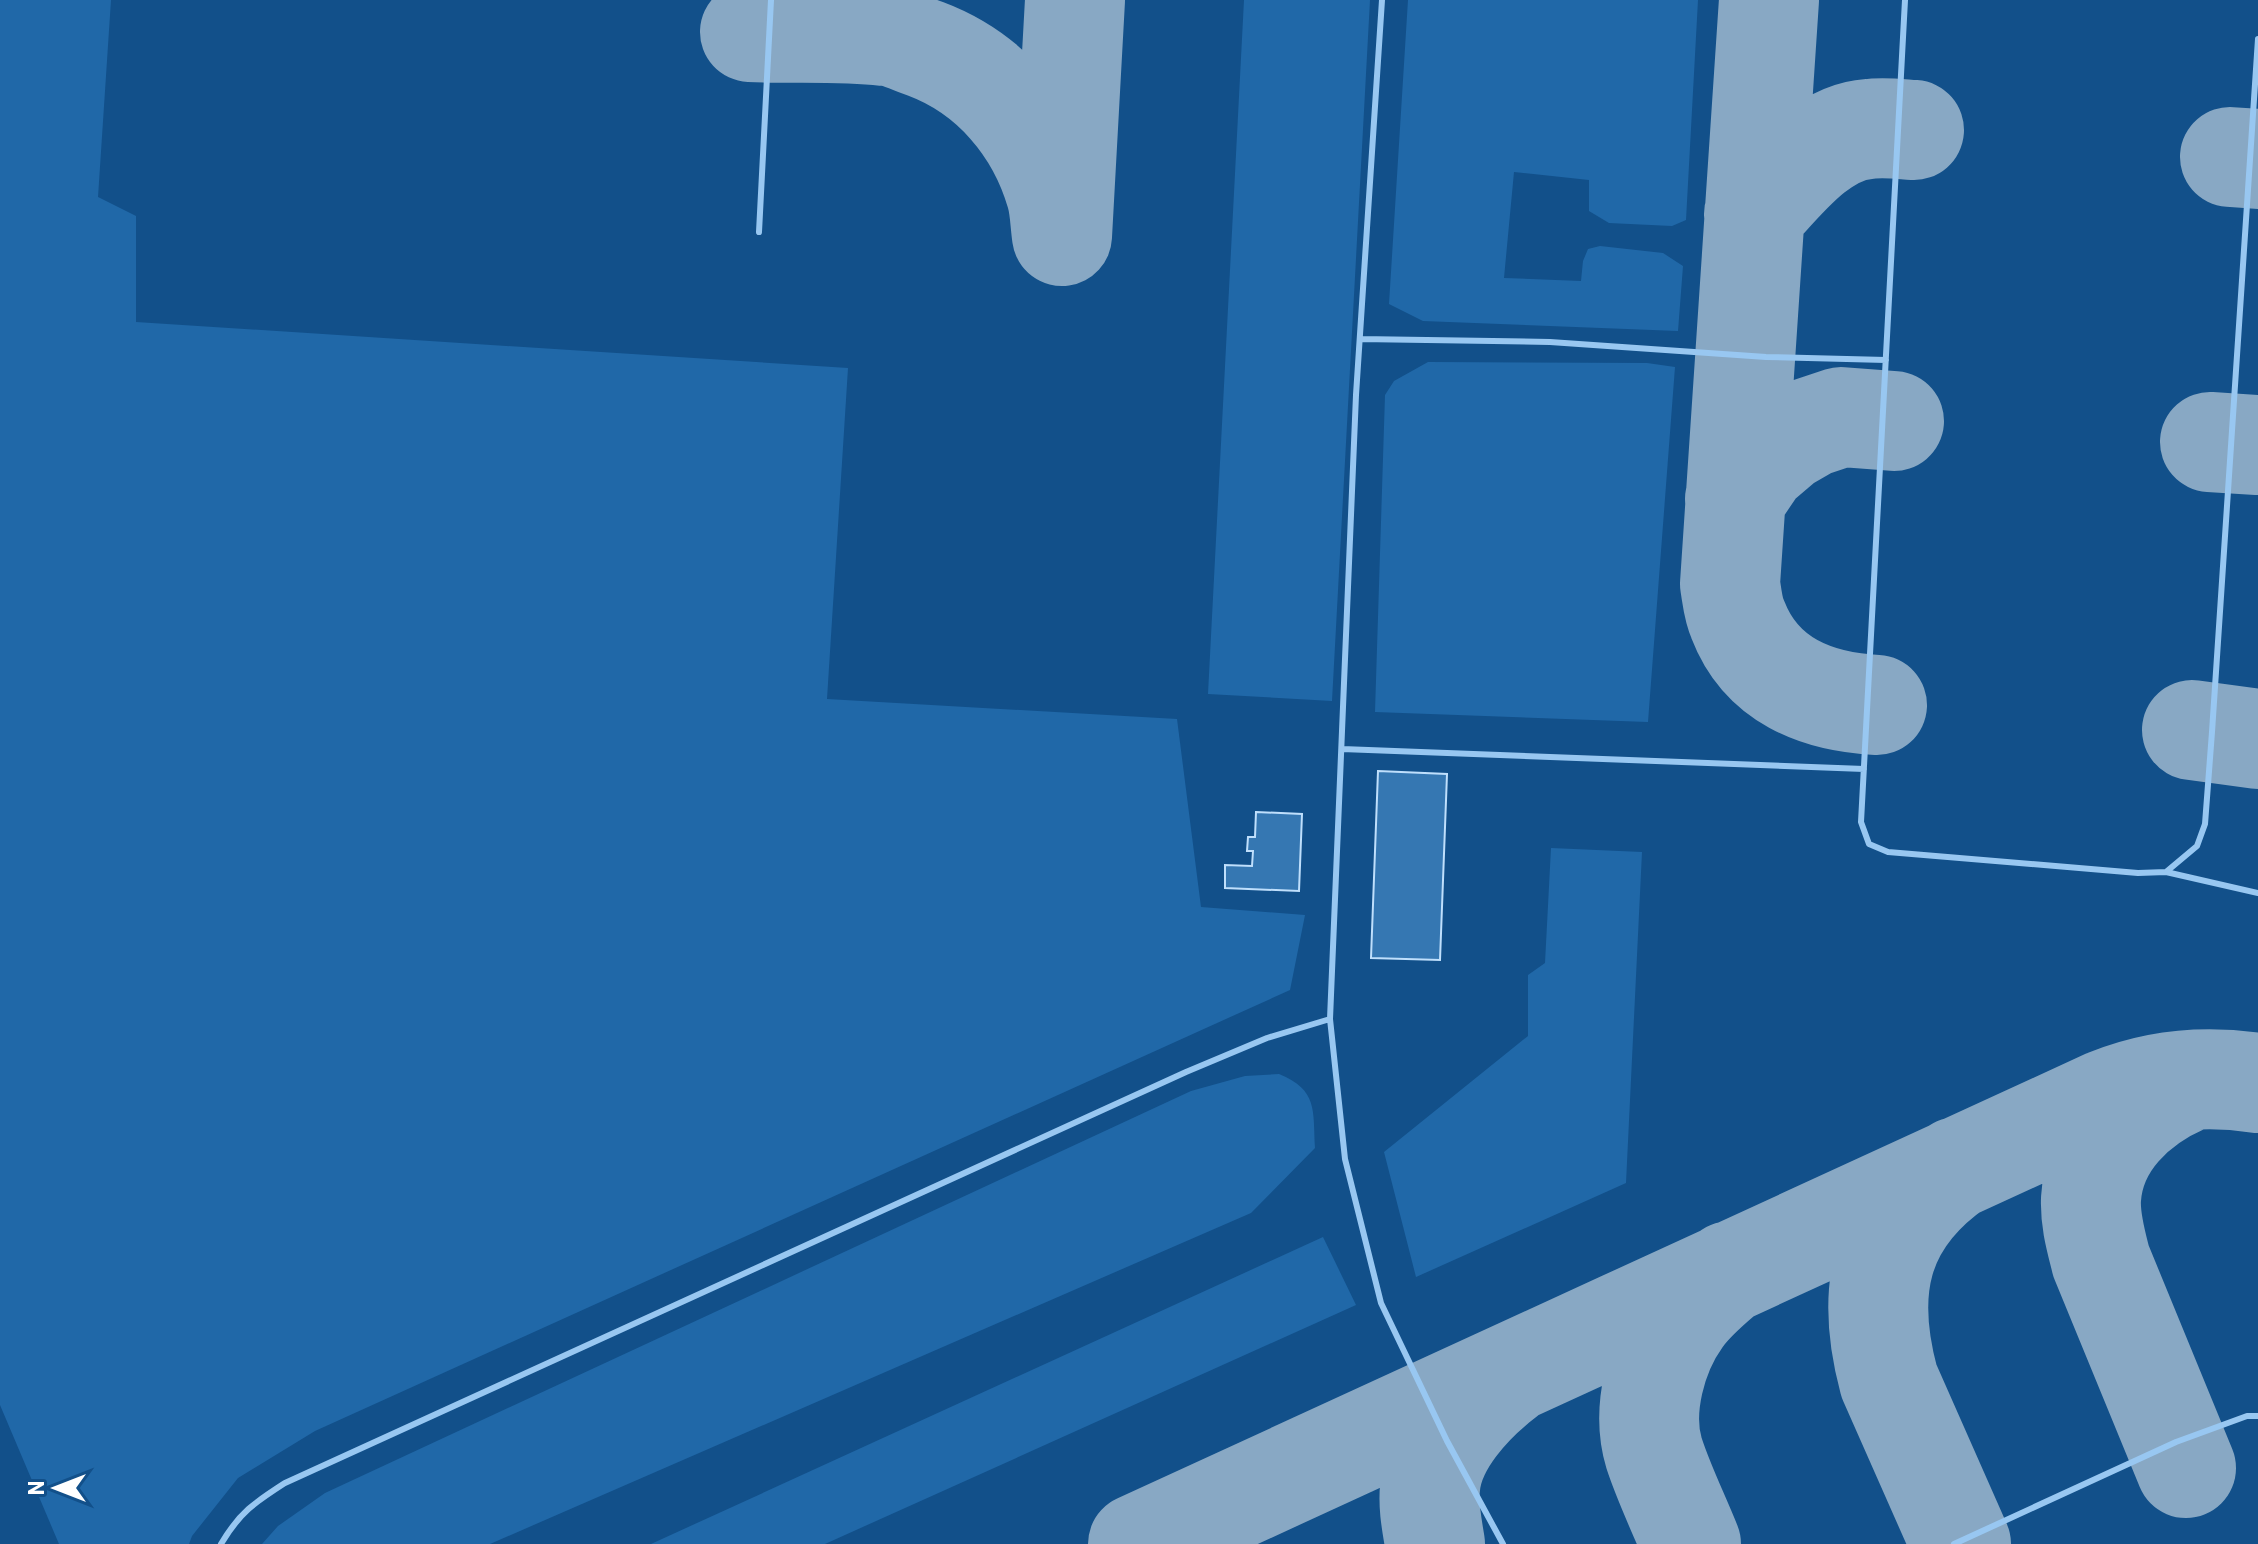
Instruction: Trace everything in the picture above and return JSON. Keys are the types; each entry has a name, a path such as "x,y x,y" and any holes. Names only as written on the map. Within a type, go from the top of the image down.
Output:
{"lane":[{"path":"759,232 771,0"},
{"path":"1382,0 1360,339 1330,1019 1345,1159 1381,1303 1447,1441 1503,1544"},
{"path":"1905,0 1861,822 1869,844 1888,852 2138,873 2166,872 2258,893"},
{"path":"2166,872 2197,846 2205,824 2258,39"},
{"path":"1360,339 1550,342 1766,357 1886,360"},
{"path":"1342,749 1864,769"},
{"path":"221,1544 235,1520 285,1483 1186,1072 1267,1038 1330,1019"},
{"path":"1954,1544 2176,1442 2247,1416 2258,1416"}],"shaded area":[{"path":"0,0 111,0 98,197 136,216 136,322 848,368 827,699 1177,719 1201,907 1305,915 1290,990 315,1431 238,1478 189,1544 59,1544 0,1405"},
{"path":"1244,0 1370,0 1332,701 1208,694"},
{"path":"1408,0 1698,0 1686,220 1672,226 1609,223 1589,211 1589,180 1514,172 1504,278 1581,281 1588,249 1600,246 1663,253 1683,266 1678,331 1423,321 1389,304"},
{"path":"1428,362 1647,363 1675,367 1648,722 1375,712 1385,395 1394,381"},
{"path":"1551,848 1642,852 1626,1183 1416,1277 1384,1152 1528,1036 1528,975 1545,963"},
{"path":"1279,1074 1292,1080 1307,1094 1313,1112 1315,1148 1251,1213 490,1544 262,1544 278,1526 325,1493 1191,1091 1245,1076"},
{"path":"1323,1237 1356,1305 825,1544 651,1544"}],"building":[{"path":"1378,771 1447,774 1440,960 1371,958"},
{"path":"1256,812 1302,814 1299,891 1225,888 1225,865 1252,866 1253,851 1247,851 1248,837 1255,837"}],"taxiway":[{"path":"750,32 890,37 926,49 971,72 1008,106 1037,147 1056,194 1062,236 1075,0"},
{"path":"1769,0 1730,584 1732,598 1736,616 1748,641 1776,672 1812,693 1877,705"},
{"path":"1754,214 1805,161 1835,139 1869,129 1914,130"},
{"path":"2230,157 2258,159"},
{"path":"1735,499 1758,465 1785,442 1811,427 1841,417 1894,421"},
{"path":"2210,442 2258,445"},
{"path":"2192,730 2258,739"},
{"path":"1138,1544 2107,1099 2144,1087 2181,1080 2219,1079 2258,1083"},
{"path":"2185,1083 2150,1102 2121,1128 2100,1161 2094,1179 2091,1207 2101,1261 2186,1468"},
{"path":"1957,1167 1930,1188 1894,1235 1884,1261 1878,1318 1889,1381 1961,1544"},
{"path":"1691,1544 1654,1453 1650,1436 1650,1401 1658,1365 1673,1332 1693,1305 1730,1271"},
{"path":"1435,1544 1430,1495 1438,1456 1468,1412 1505,1378"}]}
